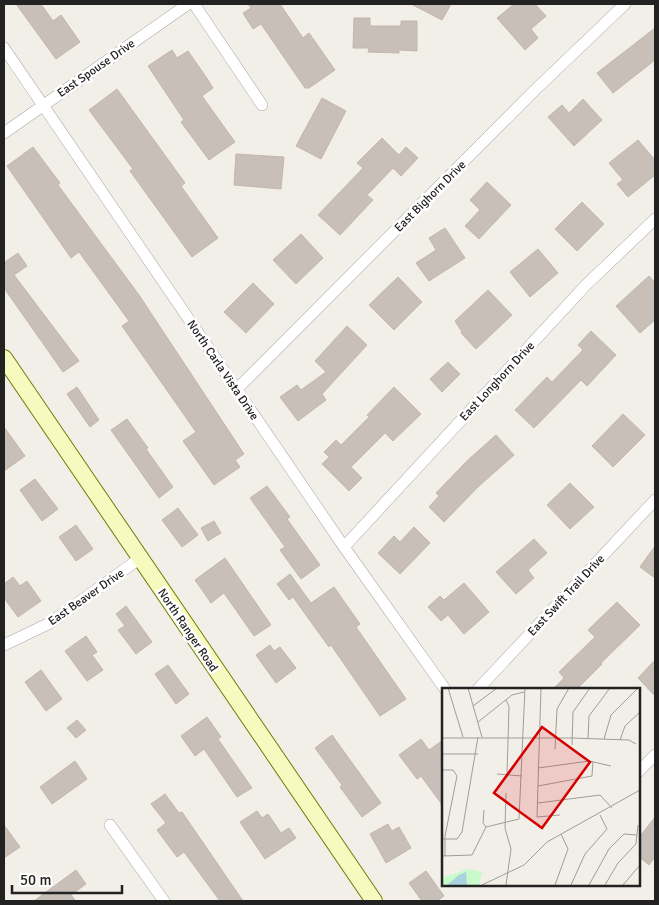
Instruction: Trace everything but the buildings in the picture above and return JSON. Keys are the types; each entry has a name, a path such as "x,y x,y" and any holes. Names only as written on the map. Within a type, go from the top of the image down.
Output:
{"street":[{"name":"East Spouse Drive","path":"4,133 188,4"},
{"path":"194,4 262,105"},
{"name":"East Bighorn Drive","path":"236,390 535,90 626,4"},
{"name":"North Carla Vista Drive","path":"4,48 344,547 444,688"},
{"name":"East Longhorn Drive","path":"344,547 586,285 655,219"},
{"name":"North Ranger Road","path":"4,358 139,559 374,901"},
{"name":"East Swift Trail Drive","path":"479,688 655,500"},
{"name":"East Beaver Drive","path":"4,646 50,623 139,559"},
{"path":"639,771 655,754"},
{"path":"110,825 164,901"}]}
